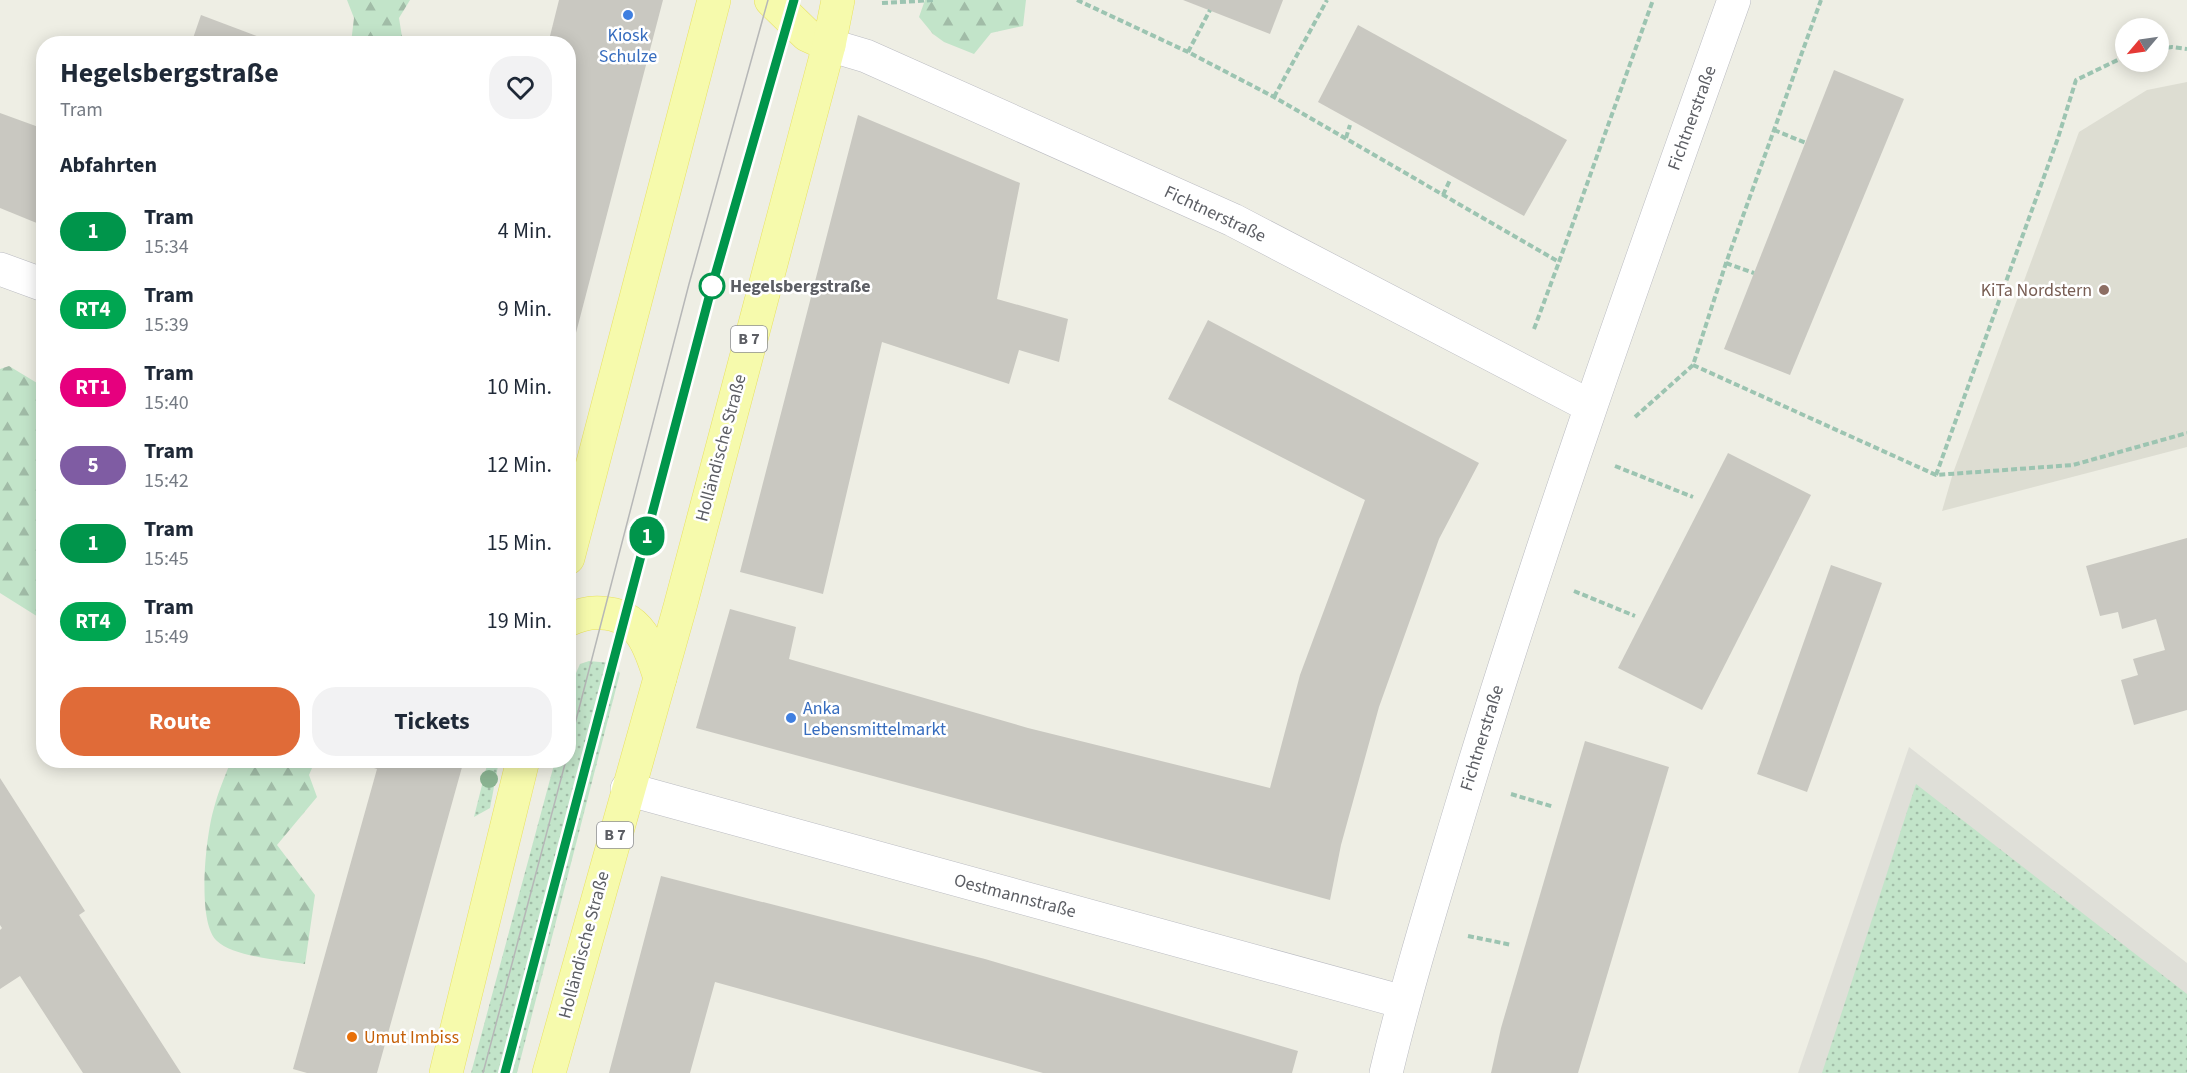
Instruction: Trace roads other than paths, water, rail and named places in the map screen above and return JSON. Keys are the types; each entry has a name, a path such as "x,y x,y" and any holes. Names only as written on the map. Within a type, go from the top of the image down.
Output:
{"main road":[{"path":"576,491 714,0"},
{"path":"771,0 807,35 829,45"},
{"name":"Holländische Straße","path":"549,1073 660,678 829,45 838,0"},
{"path":"576,617 590,612 616,614 625,618 644,635 660,678"},
{"path":"446,1073 521,768"}],"street":[{"name":"Fichtnerstraße","path":"1386,1073 1403,1002 1499,681 1590,406 1734,0"},
{"name":"Fichtnerstraße","path":"829,45 866,56 1233,220 1590,406"},
{"path":"0,268 36,282"},
{"name":"Oestmannstraße","path":"627,789 1403,1002"}],"tram line":[{"path":"576,720 689,284 768,0"},
{"path":"505,1073 712,286 794,0"},
{"name":"1","path":"505,1073 729,221 794,0"},
{"path":"483,1073 564,768"}],"place":[{"name":"Kiosk Schulze","path":"628,15"},
{"name":"Hegelsbergstraße","path":"712,286"},
{"name":"KiTa Nordstern","path":"2104,290"},
{"name":"Anka Lebensmittelmarkt","path":"791,718"},
{"name":"Umut Imbiss","path":"352,1037"}]}
